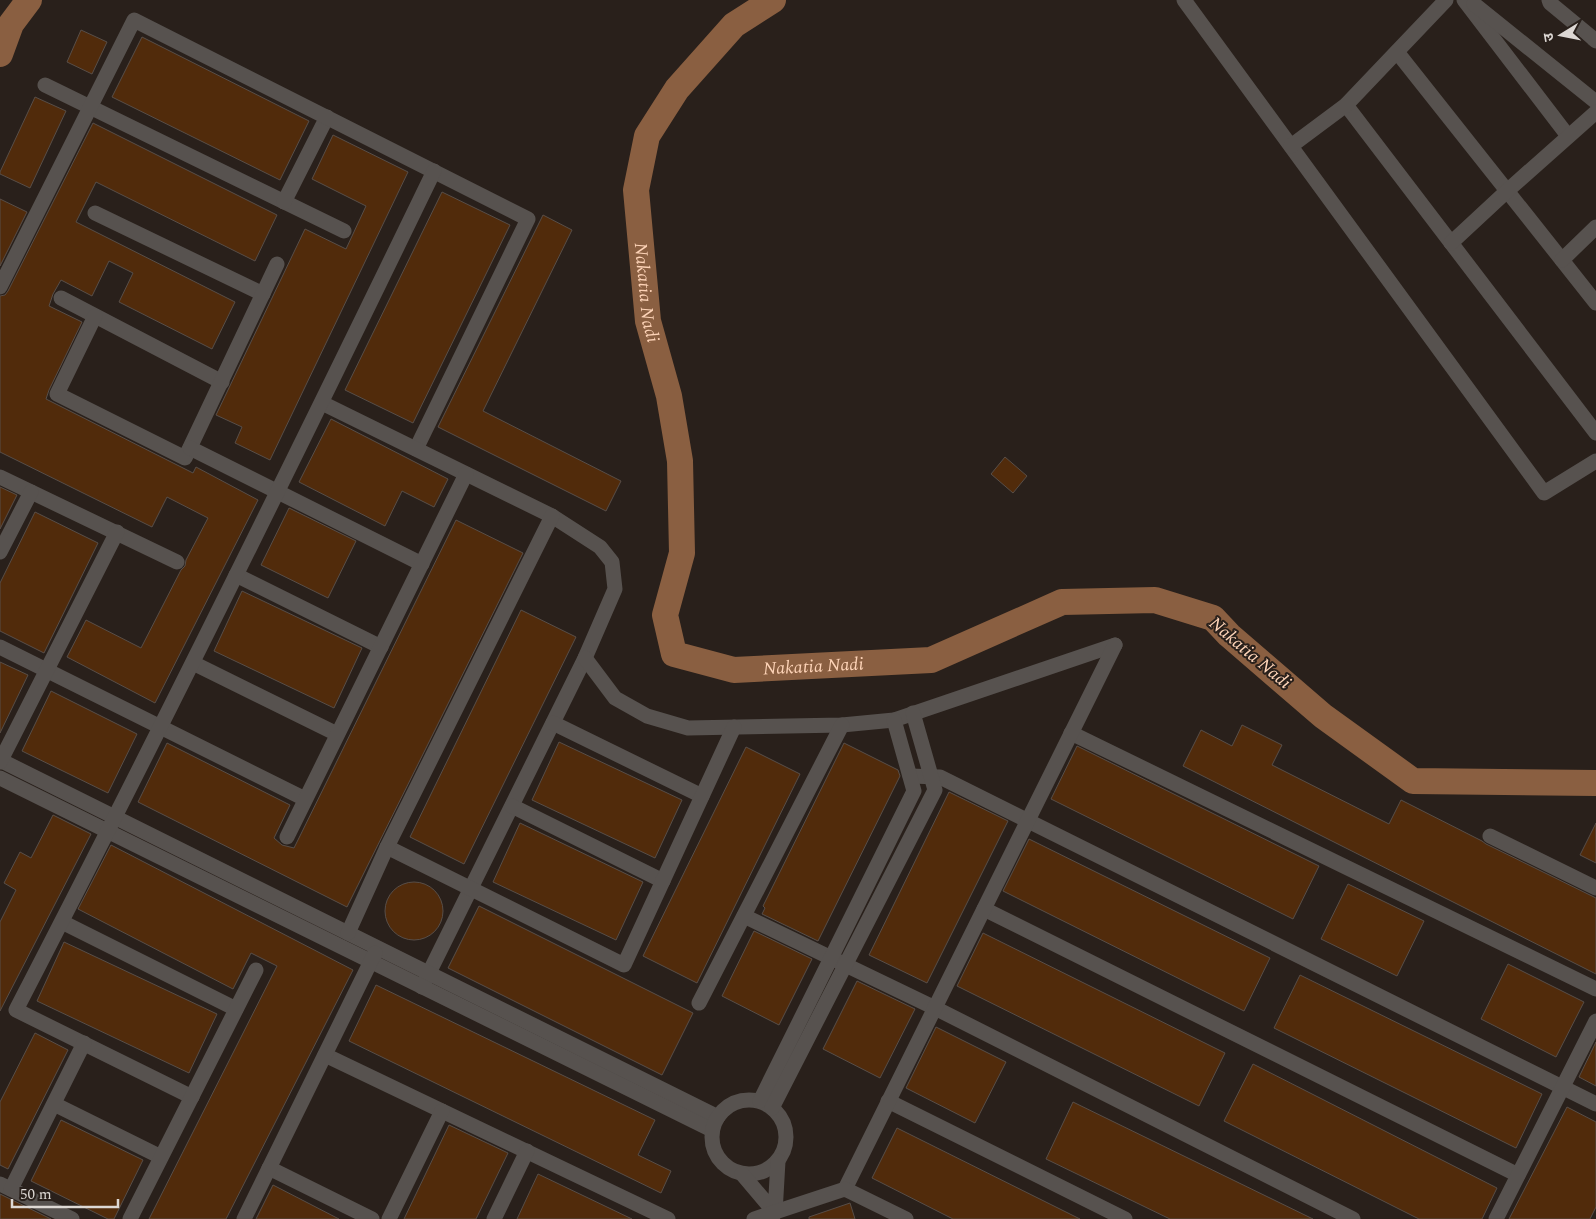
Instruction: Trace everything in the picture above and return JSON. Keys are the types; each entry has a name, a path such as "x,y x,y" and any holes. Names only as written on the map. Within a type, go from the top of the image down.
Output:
{"street":[{"path":"1184,0 1544,493 1596,461"},
{"path":"1291,146 1346,105 1446,0"},
{"path":"1464,0 1568,136"},
{"path":"1469,0 1596,102"},
{"path":"1549,0 1550,4 1596,41"},
{"path":"0,286 134,20 528,219 416,449"},
{"path":"1397,52 1596,303"},
{"path":"45,85 344,231"},
{"path":"1346,105 1596,433"},
{"path":"1451,243 1507,190 1596,112"},
{"path":"284,202 327,117"},
{"path":"192,1097 16,1010 116,817 278,492 434,171"},
{"path":"94,213 263,294"},
{"path":"1562,260 1596,227"},
{"path":"96,316 57,394 185,458 276,264"},
{"path":"61,298 222,382"},
{"path":"322,403 552,516 600,546 612,562 615,589 585,658 426,980"},
{"path":"190,448 422,564"},
{"path":"287,836 466,474"},
{"path":"0,477 177,562"},
{"path":"0,552 31,492"},
{"path":"348,933 387,847 552,516"},
{"path":"117,532 0,761 378,948 426,980"},
{"path":"236,575 381,647"},
{"path":"585,658 615,698 646,716 688,728 842,725 894,720 1115,645 844,1189 797,1212 754,1219"},
{"path":"0,647 305,799"},
{"path":"192,663 337,734"},
{"path":"766,1104 846,965 935,790 913,713"},
{"path":"766,1104 831,958 914,791 894,720"},
{"path":"553,723 702,796"},
{"path":"699,1004 842,725"},
{"path":"387,847 624,965 734,727"},
{"path":"1071,733 1596,989"},
{"path":"910,776 940,777 1596,1104"},
{"path":"0,778 371,961 426,980 715,1123"},
{"path":"512,806 663,880"},
{"path":"1490,836 1596,888"},
{"path":"984,909 1518,1175"},
{"path":"744,916 935,1008 1353,1219"},
{"path":"62,922 236,1009"},
{"path":"244,1219 378,948"},
{"path":"130,1219 256,970"},
{"path":"1496,1219 1596,1020"},
{"path":"72,1219 5,1187 54,1104 84,1043"},
{"path":"325,1055 668,1219"},
{"path":"745,1099 766,1104 782,1119 787,1133 785,1148 778,1161 767,1171 753,1175 738,1174 725,1167 716,1155 711,1141 715,1123 719,1113 731,1104 745,1099"},
{"path":"888,1101 1125,1219"},
{"path":"54,1104 162,1157"},
{"path":"389,1219 442,1111"},
{"path":"494,1219 526,1151"},
{"path":"776,1216 778,1161"},
{"path":"269,1168 372,1219"},
{"path":"742,1174 776,1216"},
{"path":"844,1189 905,1219"}],"building":[{"path":"81,30 107,42 92,74 67,62"},
{"path":"142,37 309,121 280,180 112,97"},
{"path":"35,97 66,111 30,188 0,174 0,172"},
{"path":"93,123 277,215 255,261 96,182 76,222 235,302 212,349 119,302 133,273 109,261 92,296 61,280 49,306 82,322 46,399 193,473 196,467 258,500 155,703 67,657 86,620 141,648 181,570 185,566 186,560 208,518 167,497 152,527 0,452 0,296 5,295 8,291"},
{"path":"333,135 408,172 270,460 235,443 242,427 216,415 305,229 346,249 366,206 312,179"},
{"path":"442,192 510,225 413,423 345,390"},
{"path":"0,199 27,212 0,266"},
{"path":"543,215 572,230 483,411 621,481 606,511 438,427"},
{"path":"331,419 448,479 434,507 402,491 385,526 299,482"},
{"path":"1005,457 1027,476 1013,493 991,474"},
{"path":"0,487 17,495 0,529"},
{"path":"289,508 356,541 328,598 261,565"},
{"path":"35,512 98,543 44,653 0,631 0,583"},
{"path":"456,520 523,553 347,907 138,802 167,743 290,805 274,838 282,845 294,848"},
{"path":"242,591 362,648 334,708 214,651"},
{"path":"521,610 576,637 464,864 410,837"},
{"path":"0,662 28,675 0,733"},
{"path":"51,691 137,734 108,793 22,751"},
{"path":"1242,725 1282,745 1272,765 1389,824 1401,800 1596,898 1596,974 1183,766 1201,730 1232,746"},
{"path":"559,742 682,800 655,858 532,800"},
{"path":"844,743 898,770 900,776 818,941 762,914 765,908 763,906"},
{"path":"1077,746 1319,866 1293,919 1051,799"},
{"path":"746,747 800,774 697,983 643,956"},
{"path":"949,792 1008,821 927,983 869,955"},
{"path":"53,815 91,834 0,1011 0,922 16,890 4,883 20,852 31,858"},
{"path":"520,823 643,882 616,940 493,882"},
{"path":"1596,823 1596,863 1580,855"},
{"path":"1029,839 1270,958 1244,1011 1003,891"},
{"path":"111,845 353,970 226,1219 149,1219 277,966 251,953 233,989 78,909"},
{"path":"408,882 420,882 435,890 443,905 443,917 435,932 420,940 408,940 393,932 385,917 385,905 393,890"},
{"path":"1348,884 1424,921 1397,976 1321,939"},
{"path":"479,906 693,1013 662,1075 448,968"},
{"path":"754,931 812,959 779,1025 722,996"},
{"path":"983,933 1225,1053 1199,1106 957,986"},
{"path":"64,942 217,1014 189,1073 37,1001"},
{"path":"1508,964 1584,1002 1556,1057 1481,1019"},
{"path":"1300,975 1542,1094 1516,1148 1274,1028"},
{"path":"857,981 915,1009 880,1078 823,1049"},
{"path":"376,985 655,1120 638,1155 671,1171 661,1193 349,1041"},
{"path":"936,1027 1006,1062 975,1123 906,1088"},
{"path":"35,1033 68,1050 8,1169 0,1165 0,1102"},
{"path":"1596,1042 1596,1086 1579,1077"},
{"path":"1253,1064 1497,1188 1482,1219 1419,1219 1224,1121"},
{"path":"1073,1102 1313,1219 1170,1219 1046,1159"},
{"path":"1567,1107 1596,1122 1596,1207 1590,1219 1509,1219"},
{"path":"61,1120 143,1160 114,1219 108,1219 31,1181"},
{"path":"449,1125 508,1153 476,1219 404,1219"},
{"path":"897,1128 1080,1219 953,1219 872,1178"},
{"path":"538,1174 632,1219 517,1219"},
{"path":"273,1185 339,1219 256,1219"},
{"path":"0,1194 51,1219 0,1219"},
{"path":"850,1203 855,1219 809,1219 809,1217"}],"waterway":[{"name":"Nakatia Nadi","path":"0,54 11,24 29,0"},
{"name":"Nakatia Nadi","path":"773,0 734,25 677,89 647,136 636,190 648,321 669,396 680,461 682,553 665,615 674,654 734,670 931,660 1062,602 1155,600 1213,618 1229,635 1323,716 1413,781 1596,783"}]}
